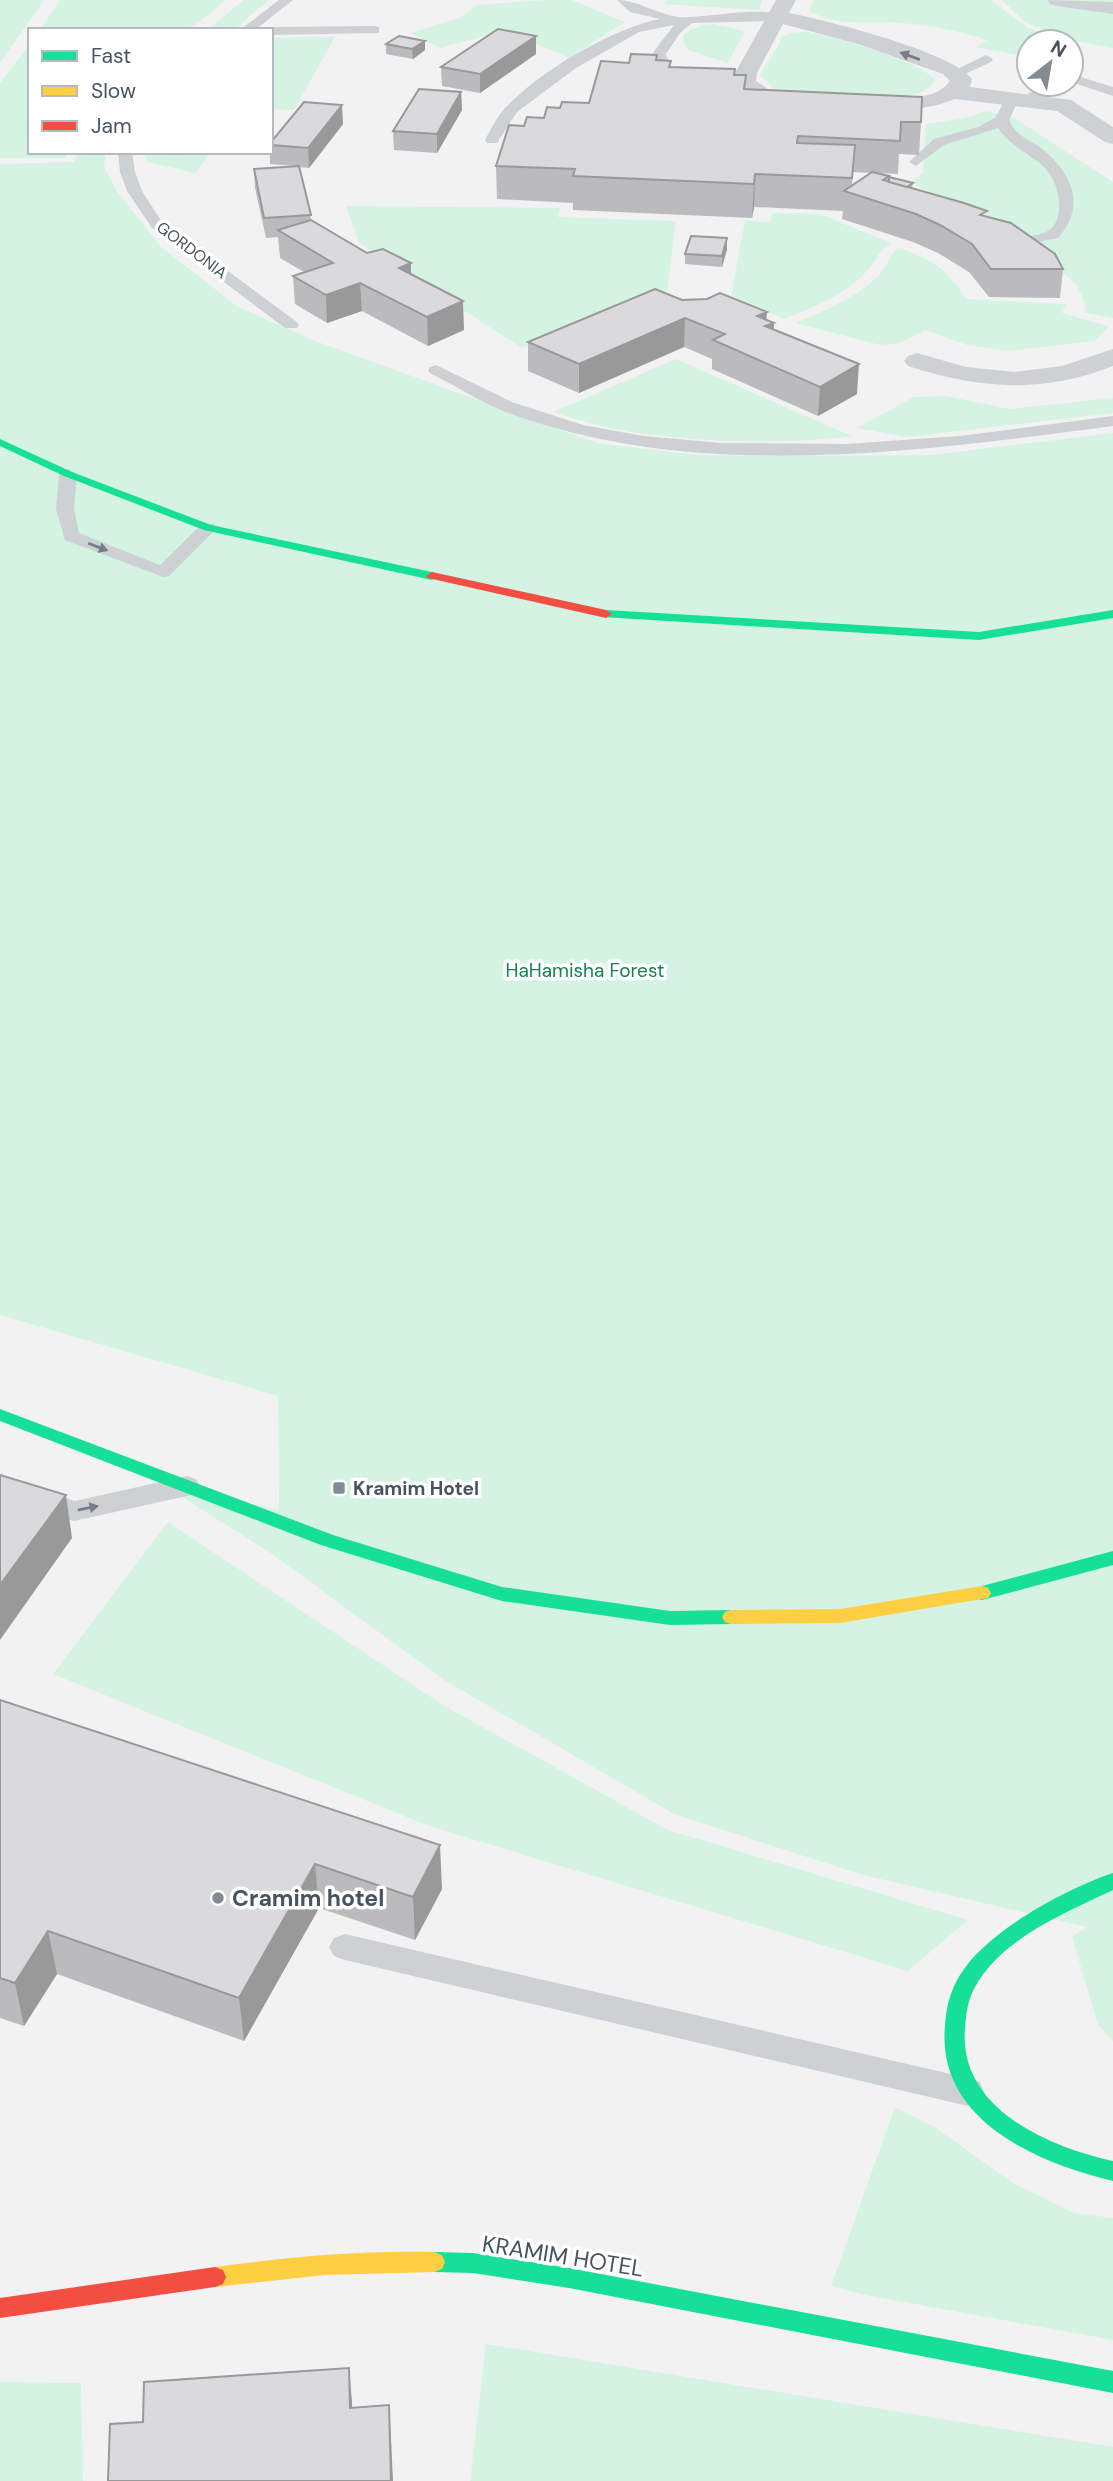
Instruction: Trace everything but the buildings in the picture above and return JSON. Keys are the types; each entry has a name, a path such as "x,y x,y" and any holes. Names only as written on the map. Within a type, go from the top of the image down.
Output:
{"main road":[{"path":"0,442 68,474 208,528 615,616 979,636 1113,614"},
{"path":"0,1415 327,1540 502,1594 670,1618 840,1616 1000,1590 1113,1558"},
{"path":"1113,1881 1051,1913 1001,1944 968,1980 952,2018 952,2055 968,2092 1001,2125 1046,2151 1113,2171"},
{"name":"KRAMIM HOTEL","path":"0,2308 295,2266 384,2260 473,2263 569,2278 1113,2382"}],"street":[{"path":"1057,0 1113,8"},
{"path":"821,104 764,95 751,89 745,82 746,73 782,8 809,22 858,36 954,83 1015,96"},
{"path":"845,105 912,103 954,83"},
{"path":"1022,98 1063,105 1113,137"},
{"path":"916,361 944,371 1001,381 1062,374 1113,357"}],"lane":[{"path":"249,28 288,0"},
{"path":"623,0 635,9 686,22"},
{"path":"492,140 503,119 528,95 624,33 656,25 782,8"},
{"path":"668,86 659,54 675,30 686,22"},
{"path":"273,31 374,30"},
{"path":"954,83 986,59"},
{"path":"1085,83 1113,92"},
{"path":"916,163 939,142 983,130 1002,120 1022,98"},
{"path":"1002,120 1011,137 1036,151 1059,178 1067,203 1064,221 1053,235 1005,243"},
{"name":"GORDONIA","path":"125,154 134,190 145,212 157,225 291,325"},
{"path":"436,370 506,406 580,429 643,441 722,448 846,449 960,441 1113,421"},
{"path":"68,474 65,509 71,536 82,541 163,572 208,528"},
{"path":"0,1486 74,1511 187,1486"},
{"path":"345,1947 968,2092"}],"green space":[{"path":"0,0 44,0 0,63"},
{"path":"60,0 225,0 189,28 41,28"},
{"path":"244,0 269,0 236,28 209,28"},
{"path":"572,0 625,22 569,58 539,45 496,33 440,48 410,33 459,18 477,5"},
{"path":"666,0 762,0 759,10 663,4"},
{"path":"814,0 991,0 1030,28 1015,28 1015,54 976,47 987,40 944,29 901,23 831,19 809,11"},
{"path":"1002,0 1113,0 1113,48 1085,43 1085,28 1039,28 1026,23"},
{"path":"714,24 745,31 728,63 688,50 683,41 684,34 702,25"},
{"path":"806,32 836,38 893,57 935,79 924,91 897,97 793,95 775,90 760,75 781,37 790,33"},
{"path":"335,37 294,110 273,109 273,38"},
{"path":"28,47 28,154 67,154 66,158 0,158 0,83"},
{"path":"987,111 1016,119 1113,182 1113,318 1086,313 1085,303 1076,284 1050,261 908,207 927,192 911,182 923,173 926,124"},
{"name":"HaHamisha Forest","path":"77,154 106,154 104,167 116,190 161,247 238,307 318,342 597,443 687,454 932,455 1113,433 1113,2041 1098,2025 1072,1937 1087,1927 863,1875 674,1814 444,1680 272,1554 160,1483 279,1510 278,1396 0,1315 0,164 74,162"},
{"path":"145,154 209,154 196,173 148,162"},
{"path":"346,206 560,208 558,217 676,221 667,291 522,348 359,243"},
{"path":"772,213 820,214 891,243 848,288 784,319 731,296 745,220 770,223"},
{"path":"898,247 944,271 966,299 1066,304 1062,313 1109,326 1095,341 1008,351 967,345 925,330 901,343 880,345 796,323 861,290 882,272"},
{"path":"676,359 852,436 795,441 703,440 615,429 553,412"},
{"path":"946,396 1010,409 1113,398 1113,413 907,437 857,428 914,397"},
{"path":"168,1522 443,1705 668,1830 968,1920 908,1971 429,1826 53,1674"},
{"path":"895,2107 936,2128 1013,2183 1074,2213 1113,2218 1113,2340 865,2295 831,2286"},
{"path":"486,2344 1113,2447 1113,2481 470,2481"},
{"path":"0,2382 81,2383 83,2481 0,2481"}],"traffic: fast":[{"path":"0,442 68,474 208,528 432,576"},
{"path":"606,614 979,636 1113,614"},
{"path":"0,1415 327,1540 502,1594 670,1618 731,1617"},
{"path":"982,1593 1113,1558"},
{"path":"1113,1881 1034,1921 998,1946 983,1961 964,1986 956,2013 953,2045 960,2074 976,2099 998,2121 1054,2154 1113,2171"},
{"path":"434,2262 473,2263 569,2278 1113,2382"}],"traffic: slow":[{"path":"731,1617 840,1616 982,1593"},
{"path":"215,2277 324,2265 434,2262"}],"traffic: jam":[{"path":"432,576 606,614"},
{"path":"0,2308 215,2277"}],"place":[{"name":"Kramim Hotel","path":"339,1488"},
{"name":"Cramim hotel","path":"218,1898"}]}
